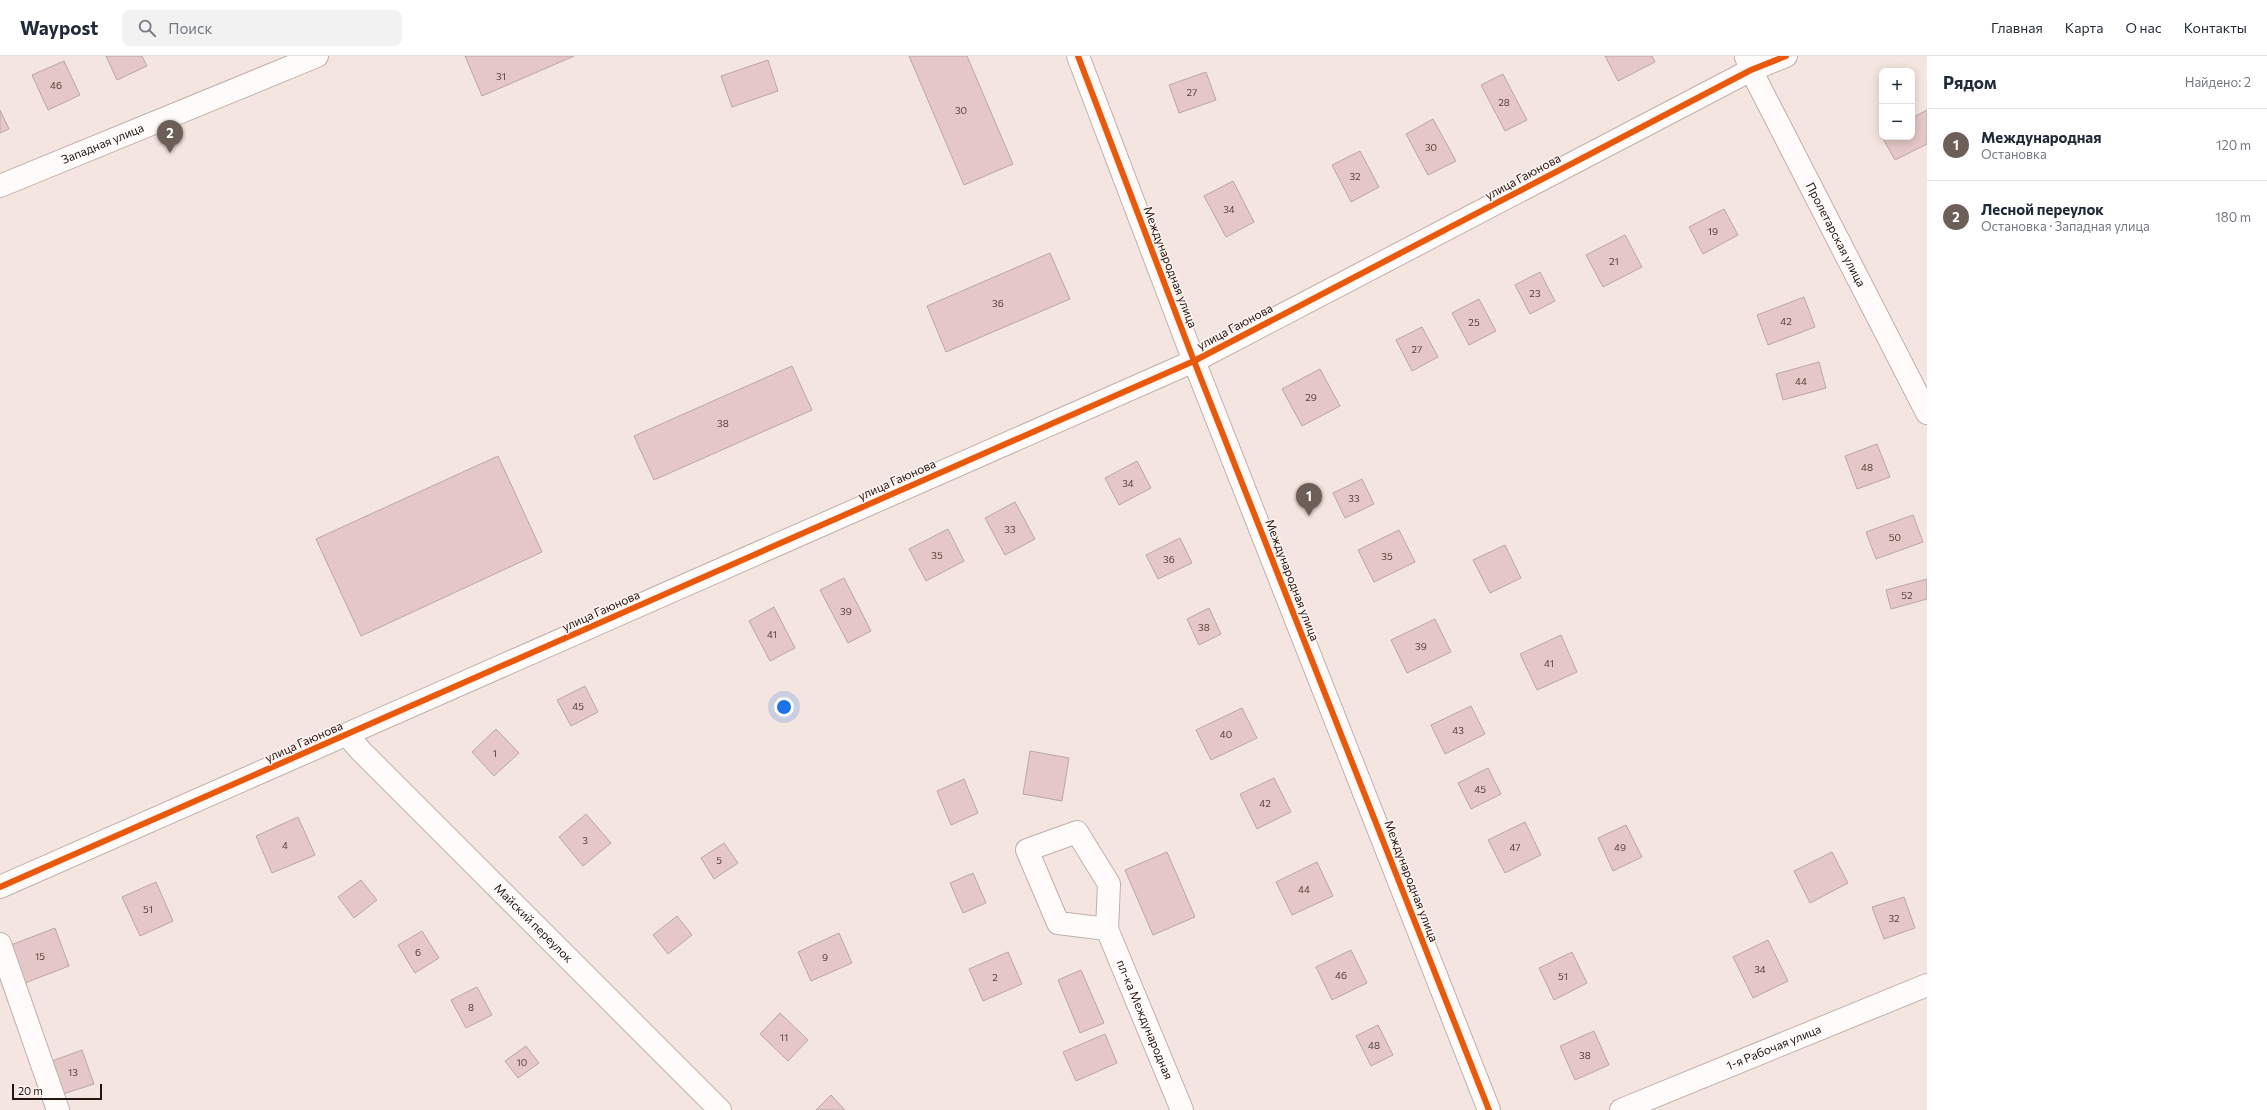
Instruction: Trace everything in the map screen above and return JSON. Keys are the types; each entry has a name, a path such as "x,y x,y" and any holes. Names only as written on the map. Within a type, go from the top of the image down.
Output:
{"street":[{"name":"Западная улица","path":"0,186 317,56"},
{"name":"Международная улица","path":"1078,56 1194,361 1489,1110"},
{"name":"улица Гаюнова","path":"0,888 1194,361 1748,63 1786,56"},
{"name":"Пролетарская улица","path":"1748,63 1927,413"},
{"name":"Майский переулок","path":"347,735 361,751 720,1110"},
{"name":"пл-ка Международная","path":"1107,929 1058,923 1027,850 1076,832 1109,884 1107,929 1182,1110"},
{"path":"0,944 58,1110"},
{"name":"1-я Рабочая улица","path":"1621,1110 1927,985"}],"building":[{"path":"106,56 142,56 147,66 117,80"},
{"path":"465,56 574,56 482,96"},
{"path":"909,56 967,56 1013,164 964,185"},
{"path":"1605,56 1652,56 1655,62 1618,81"},
{"path":"768,60 778,91 732,107 721,76"},
{"path":"64,61 80,95 48,110 32,75"},
{"path":"1206,72 1216,100 1179,113 1169,85"},
{"path":"1503,74 1527,120 1505,131 1481,85"},
{"path":"0,110 9,129 0,133"},
{"path":"1927,110 1927,144 1895,160 1884,140 1915,140 1915,116"},
{"path":"1433,119 1456,161 1428,175 1406,134"},
{"path":"1360,151 1379,187 1351,202 1332,165"},
{"path":"1233,181 1254,222 1226,237 1204,196"},
{"path":"1724,209 1738,235 1703,254 1689,227"},
{"path":"1625,235 1642,267 1603,287 1586,255"},
{"path":"1050,253 1070,299 946,352 927,306"},
{"path":"1540,272 1555,301 1530,314 1515,285"},
{"path":"1804,297 1815,327 1768,345 1757,315"},
{"path":"1479,299 1496,331 1469,345 1452,313"},
{"path":"1422,327 1438,357 1412,371 1396,340"},
{"path":"1819,362 1826,388 1783,400 1776,374"},
{"path":"792,366 812,410 654,480 634,436"},
{"path":"1320,369 1340,406 1302,426 1282,389"},
{"path":"1877,444 1890,477 1857,489 1845,456"},
{"path":"498,456 542,552 361,636 316,539"},
{"path":"1137,461 1151,488 1119,505 1105,478"},
{"path":"1362,479 1374,504 1345,518 1333,493"},
{"path":"1015,502 1035,539 1005,555 985,518"},
{"path":"1913,515 1923,542 1876,559 1866,532"},
{"path":"948,529 964,561 926,581 909,549"},
{"path":"1399,530 1415,562 1374,582 1358,550"},
{"path":"1180,538 1192,563 1158,579 1146,555"},
{"path":"1505,545 1521,578 1490,593 1473,560"},
{"path":"844,578 871,631 848,643 820,590"},
{"path":"1927,579 1927,599 1891,609 1886,590"},
{"path":"774,607 795,648 770,661 749,621"},
{"path":"1209,608 1221,634 1199,645 1187,619"},
{"path":"1435,619 1451,652 1407,673 1391,640"},
{"path":"1561,635 1577,672 1537,690 1520,654"},
{"path":"585,686 598,712 571,726 557,700"},
{"path":"1471,706 1485,734 1445,754 1431,725"},
{"path":"1242,708 1257,738 1211,760 1196,730"},
{"path":"496,729 519,753 494,776 472,752"},
{"path":"1030,751 1069,758 1062,801 1023,794"},
{"path":"1488,768 1501,794 1471,809 1458,783"},
{"path":"1274,778 1291,812 1257,829 1240,794"},
{"path":"964,779 978,813 951,825 937,791"},
{"path":"586,814 611,843 583,866 559,837"},
{"path":"298,817 315,855 272,873 256,836"},
{"path":"1525,822 1541,855 1505,873 1488,840"},
{"path":"1626,825 1642,857 1613,871 1598,838"},
{"path":"724,843 738,863 714,879 701,858"},
{"path":"1167,852 1195,917 1153,935 1125,870"},
{"path":"1832,852 1848,883 1810,903 1794,871"},
{"path":"1317,862 1333,896 1292,915 1276,882"},
{"path":"973,873 986,903 963,913 950,883"},
{"path":"361,880 377,900 354,918 338,897"},
{"path":"156,882 173,921 140,936 122,897"},
{"path":"1904,897 1915,928 1884,939 1872,907"},
{"path":"677,916 692,935 668,954 653,935"},
{"path":"55,928 69,966 25,983 11,945"},
{"path":"422,931 439,958 415,973 398,945"},
{"path":"839,933 852,963 811,981 798,952"},
{"path":"1768,940 1788,981 1753,998 1733,957"},
{"path":"1351,950 1367,983 1332,1000 1316,967"},
{"path":"1008,952 1022,984 983,1001 969,969"},
{"path":"1572,952 1587,983 1554,1000 1539,968"},
{"path":"1081,970 1104,1023 1080,1033 1058,980"},
{"path":"477,987 492,1015 466,1028 451,1000"},
{"path":"780,1013 808,1040 788,1061 760,1034"},
{"path":"1378,1025 1393,1055 1371,1066 1356,1036"},
{"path":"1594,1031 1609,1065 1575,1080 1560,1046"},
{"path":"1105,1034 1117,1063 1076,1081 1063,1052"},
{"path":"526,1046 539,1063 518,1078 505,1061"},
{"path":"82,1050 94,1084 63,1094 52,1061"},
{"path":"831,1095 845,1110 816,1110"}],"cycle path":[{"path":"1078,56 1194,361 1489,1110"},
{"path":"0,887 1194,361 1751,70 1786,56"}],"place":[{"name":"Лесной переулок","path":"170,153"},
{"name":"Международная","path":"1309,516"}]}
